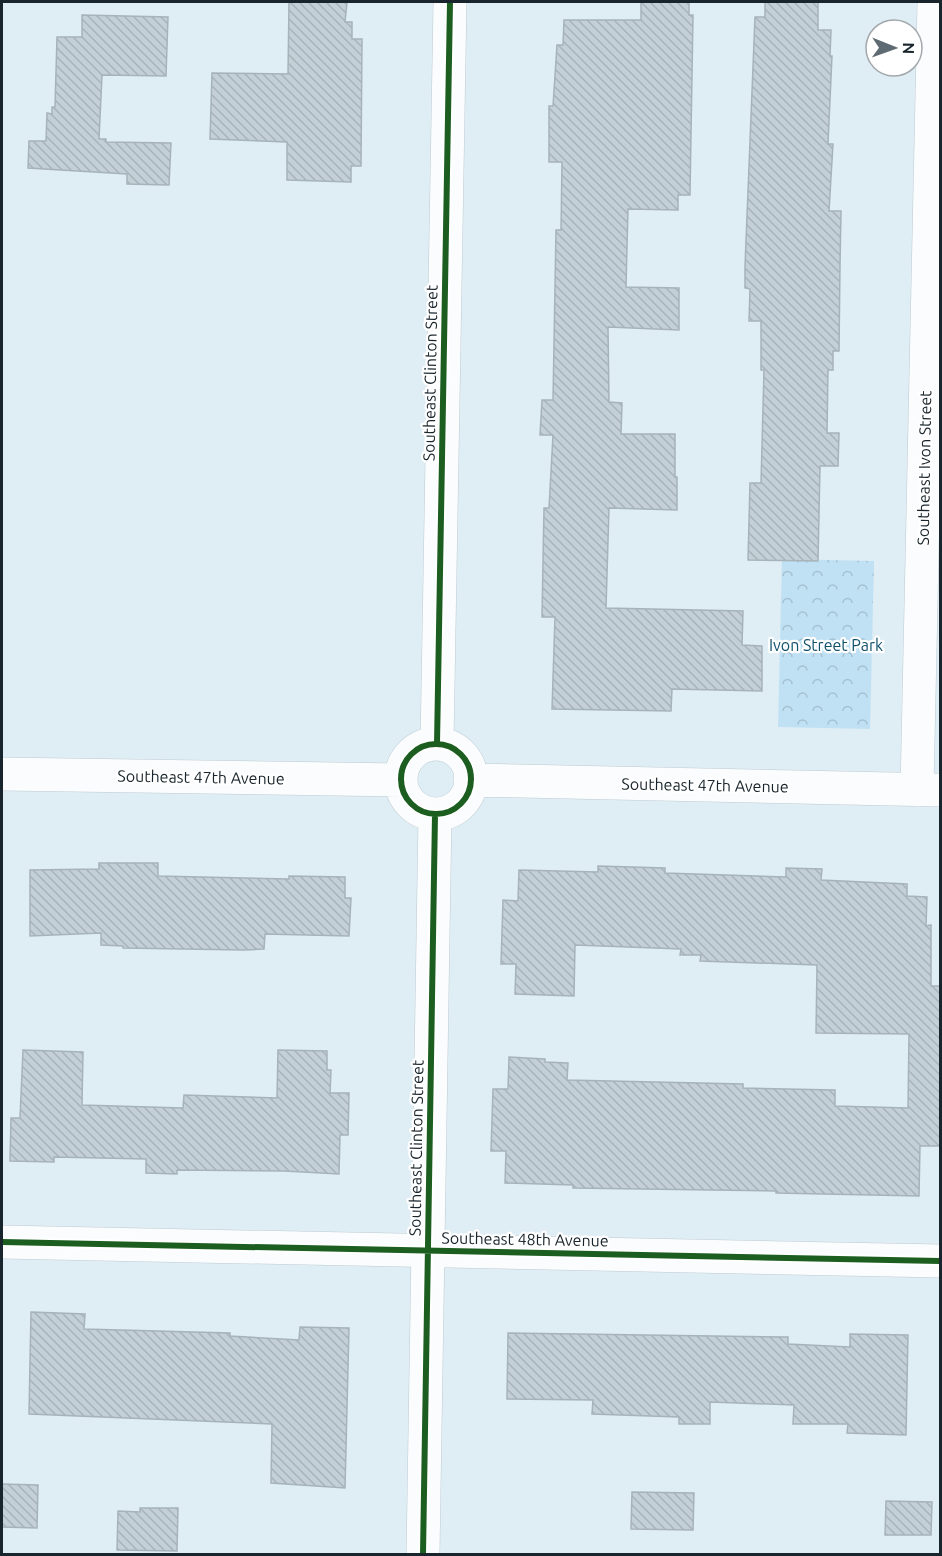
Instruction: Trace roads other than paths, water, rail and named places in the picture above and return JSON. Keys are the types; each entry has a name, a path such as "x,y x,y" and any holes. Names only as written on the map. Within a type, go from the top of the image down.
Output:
{"street":[{"name":"Southeast Clinton Street","path":"437,744 450,2"},
{"name":"Southeast Ivon Street","path":"929,790 934,2"},
{"path":"437,744 450,747 461,755 468,766 470,780 467,795 459,805 451,810 435,814 422,811 411,803 404,792 401,780 405,763 410,756 425,746 437,744"},
{"name":"Southeast 47th Avenue","path":"2,774 401,780"},
{"name":"Southeast 47th Avenue","path":"470,780 929,790"},
{"name":"Southeast Clinton Street","path":"423,1554 435,814"},
{"name":"Southeast 48th Avenue","path":"2,1242 940,1261"}],"park label":[{"name":"Ivon Street Park","path":"826,645"}]}
